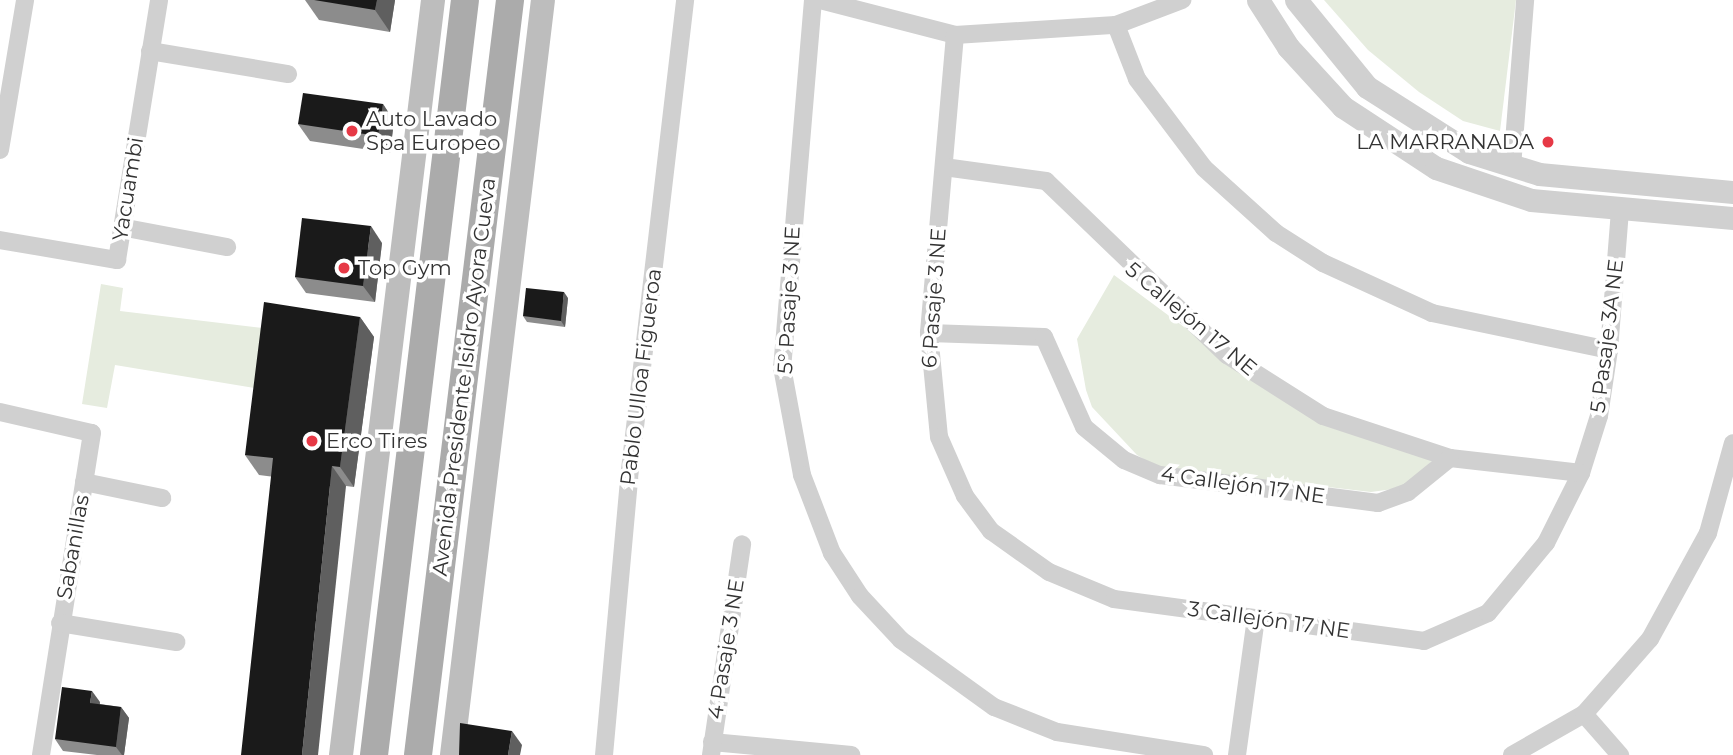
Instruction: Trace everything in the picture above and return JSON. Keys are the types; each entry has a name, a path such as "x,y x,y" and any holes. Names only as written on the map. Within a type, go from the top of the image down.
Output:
{"main road":[{"path":"341,755 433,0"},
{"name":"Avenida Presidente Isidro Ayora Cueva","path":"374,755 465,0"},
{"name":"Avenida Presidente Isidro Ayora Cueva","path":"418,755 510,0"},
{"name":"Avenida Presidente Isidro Ayora Cueva","path":"452,755 543,0"}],"street":[{"path":"0,150 9,43 25,0"},
{"name":"Yacuambi","path":"0,240 114,261 159,0"},
{"name":"Pablo Ulloa Figueroa","path":"604,755 629,478 685,0"},
{"name":"5° Pasaje 3 NE","path":"813,0 782,368 792,438 815,513 852,586 901,640 978,698 1057,732 1204,755"},
{"path":"820,0 955,35 1116,25 1182,0"},
{"path":"1258,0 1319,83 1403,152 1504,193 1620,209 1733,218"},
{"path":"1296,0 1367,87 1436,135 1512,167 1733,192"},
{"path":"1512,167 1525,0"},
{"path":"1116,25 1137,79 1174,133 1235,198 1300,248 1367,288 1432,313 1609,350"},
{"name":"6 Pasaje 3 NE","path":"955,35 929,333 939,437 980,518 1032,562 1114,599"},
{"path":"150,51 288,74"},
{"name":"5 Callejón 17 NE","path":"944,166 1043,179 1109,248 1241,365 1330,419 1450,458 1581,473"},
{"name":"5 Pasaje 3A NE","path":"1424,641 1466,628 1503,600 1550,535 1581,473 1599,416 1609,350 1620,209"},
{"path":"121,227 228,247"},
{"name":"4 Callejón 17 NE","path":"929,333 1044,337 1084,427 1124,460 1160,475 1378,503 1403,496 1450,458"},
{"name":"Sabanillas","path":"0,412 92,433 41,755"},
{"path":"1512,755 1584,713 1650,639 1708,533 1733,443"},
{"path":"84,482 162,498"},
{"name":"4 Pasaje 3 NE","path":"711,748 742,544"},
{"name":"3 Callejón 17 NE","path":"1114,599 1424,641"},
{"path":"1237,755 1256,618"},
{"path":"60,623 176,642"},
{"path":"1584,713 1620,755"},
{"path":"711,748 851,755"}],"shaded area":[{"path":"1324,0 1516,0 1500,131 1463,121 1419,92 1368,50"},
{"path":"1114,275 1238,367 1328,417 1437,455 1408,487 1371,492 1157,467 1137,455 1092,407 1086,390 1077,339"},
{"path":"101,284 123,288 120,311 271,329 261,389 115,365 107,408 82,404"}],"building":[{"path":"314,0 377,0 375,10"},
{"path":"303,93 383,104 378,136 298,124"},
{"name":"Top Gym","path":"302,218 371,226 363,286 295,277"},
{"path":"526,288 564,292 561,321 523,316"},
{"path":"264,302 360,317 340,467 332,466 302,755 241,755 273,458 245,455"},
{"path":"62,687 92,691 90,703 121,707 116,747 55,739"},
{"path":"460,723 512,731 508,755 459,755"}],"place":[{"name":"Auto Lavado Spa Europeo","path":"352,131"},
{"name":"LA MARRANADA","path":"1548,142"},
{"name":"Top Gym","path":"344,268"},
{"name":"Erco Tires","path":"312,441"}]}
